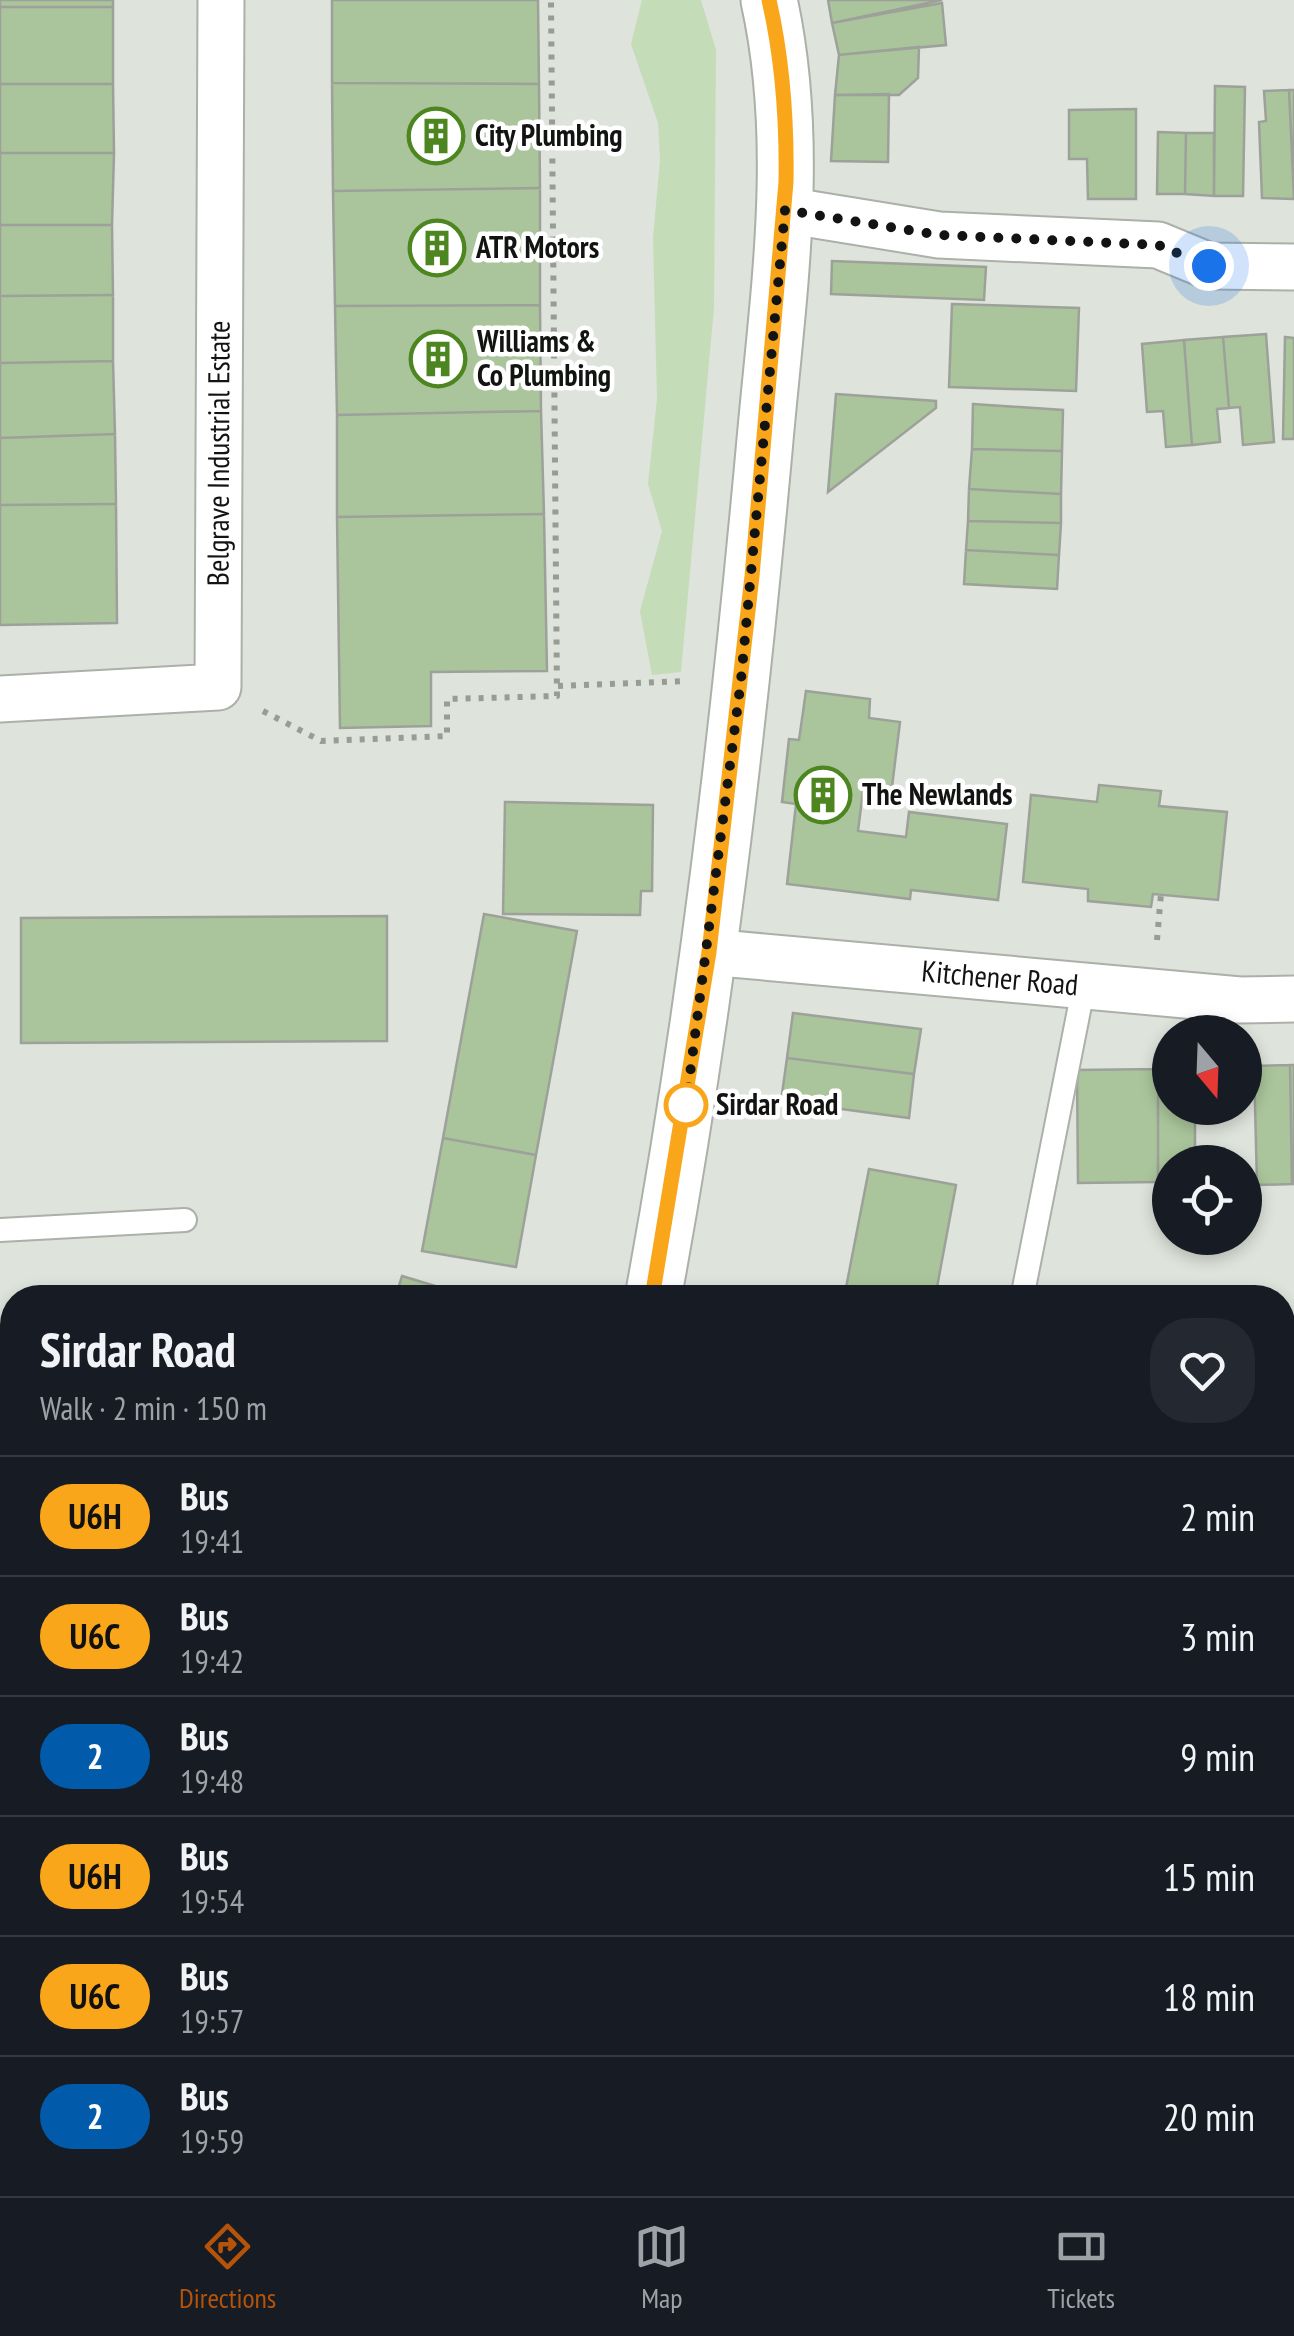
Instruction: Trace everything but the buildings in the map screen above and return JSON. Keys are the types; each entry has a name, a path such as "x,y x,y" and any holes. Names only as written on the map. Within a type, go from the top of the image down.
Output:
{"street":[{"name":"Belgrave Industrial Estate","path":"218,688 221,0"},
{"path":"654,1285 709,952 751,593 785,210 787,127 779,44 769,0"},
{"path":"785,210 939,235 1158,245 1209,266 1294,267"},
{"path":"0,699 218,688"},
{"name":"Kitchener Road","path":"709,952 1240,1000 1294,999"}],"lane":[{"path":"1025,1285 1084,985"},
{"path":"0,1230 185,1220"}],"path":[{"path":"218,688 321,740 447,736 447,700 557,696 551,0"},
{"path":"558,686 675,681"}],"green space":[{"path":"642,0 701,0 716,50 714,307 681,672 652,675 640,611 662,531 648,484 657,399 653,238 660,160 658,123 631,44"}],"bus line":[{"name":"U6H","path":"654,1285 709,952 756,541 786,182 787,127 779,44 769,0"}],"place":[{"name":"City Plumbing","path":"436,136"},
{"name":"ATR Motors","path":"437,248"},
{"name":"Williams & Co Plumbing","path":"438,359"},
{"name":"The Newlands","path":"823,795"},
{"name":"Sirdar Road","path":"686,1105"}],"route":[{"path":"686,1105 709,952 741,680 785,210 939,235 1158,245 1209,266"}]}
